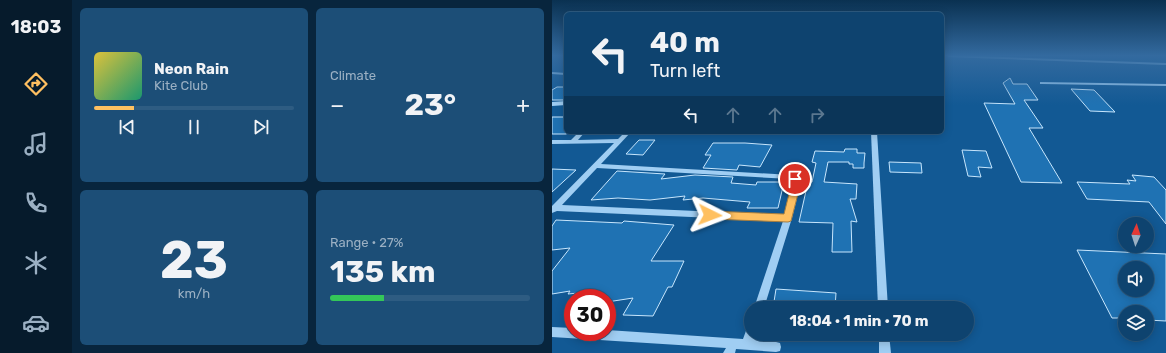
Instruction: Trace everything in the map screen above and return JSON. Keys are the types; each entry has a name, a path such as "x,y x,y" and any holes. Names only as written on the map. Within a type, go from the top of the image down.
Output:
{"street":[{"path":"552,73 564,74"},
{"path":"1042,83 1166,85"},
{"path":"552,104 564,103"},
{"path":"572,142 580,134"},
{"path":"554,209 626,134"},
{"path":"874,134 883,301"},
{"path":"552,142 619,141"},
{"path":"596,166 792,177 795,179 797,182 788,218 761,301"},
{"path":"554,209 788,218"},
{"path":"552,332 731,348 747,344 776,346"},
{"path":"885,341 886,353"}],"building":[{"path":"1010,78 1013,84 1027,84 1038,100 1024,100 1043,128 1029,128 1062,183 1021,182 984,103 1015,104 1003,83"},
{"path":"557,87 564,87 564,100 552,100 552,90"},
{"path":"1071,89 1094,90 1115,112 1090,111"},
{"path":"552,117 564,117 564,134 552,134"},
{"path":"639,140 655,140 643,155 626,154"},
{"path":"713,143 772,145 760,167 739,165 737,170 703,168 711,155 705,155"},
{"path":"845,149 857,149 857,153 865,153 864,168 853,168 853,164 849,164 849,162 828,162 824,182 857,184 856,199 850,199 857,222 851,221 852,252 832,252 833,223 799,222 808,182 812,182 816,163 812,162 815,151 844,152"},
{"path":"962,150 986,151 992,168 978,167 981,177 968,176"},
{"path":"889,162 921,163 922,173 890,172"},
{"path":"552,169 576,170 552,192"},
{"path":"617,171 665,174 661,179 695,175 733,177 731,183 756,185 757,182 784,182 778,208 747,208 750,202 703,198 683,200 685,196 650,200 618,198 591,200"},
{"path":"1132,175 1154,177 1166,190 1166,224 1149,202 1087,199 1077,182 1130,184 1127,180 1136,181"},
{"path":"556,220 622,223 624,221 674,225 651,261 684,261 672,287 668,287 653,316 623,315 633,298 616,301 616,289 564,289 564,292 552,294 552,271 570,248 552,250 552,226"},
{"path":"1077,250 1166,254 1166,321 1154,320 1154,305 1118,305 1118,318 1112,318"},
{"path":"776,289 836,293 835,301 774,301"}],"route":[{"path":"710,215 788,218 797,182 795,179"}]}
